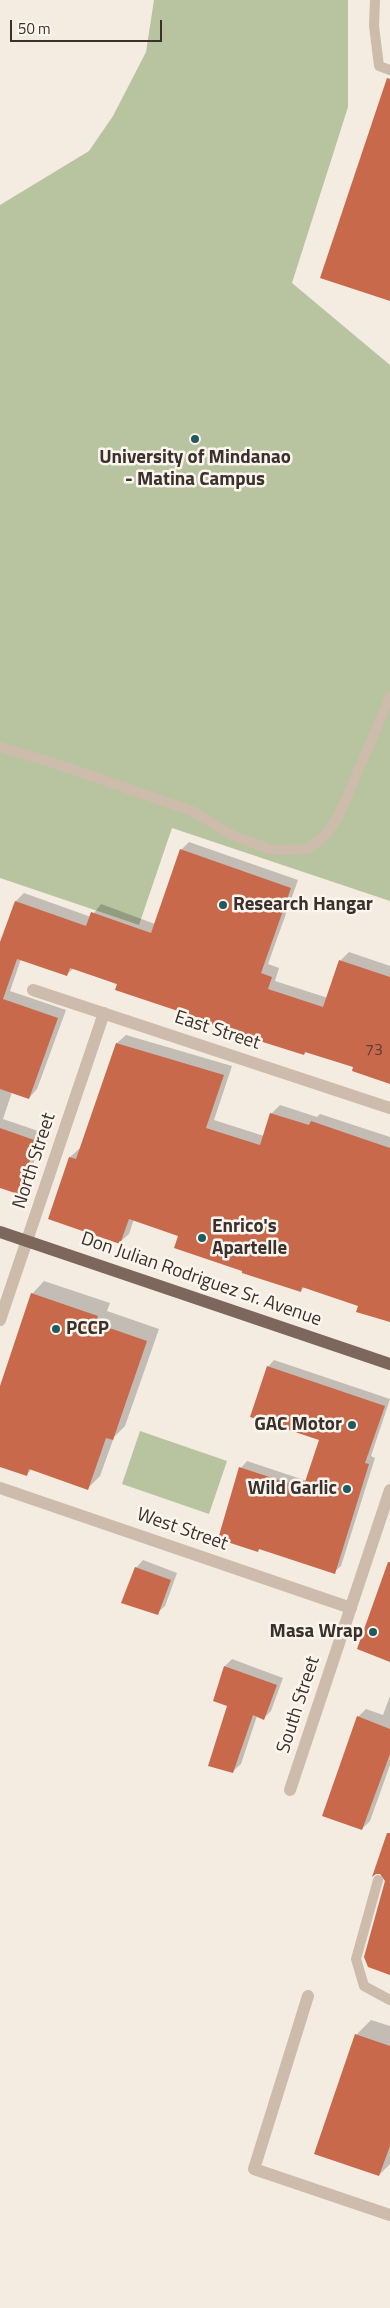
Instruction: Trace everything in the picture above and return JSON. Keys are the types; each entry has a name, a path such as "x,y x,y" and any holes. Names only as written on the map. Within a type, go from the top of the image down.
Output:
{"main road":[{"name":"Don Julian Rodriguez Sr. Avenue","path":"0,1232 390,1364"}],"street":[{"name":"East Street","path":"33,990 390,1108"},
{"name":"North Street","path":"0,1320 104,1013"},
{"name":"West Street","path":"0,1488 351,1608"},
{"name":"South Street","path":"290,1790 390,1490"},
{"path":"308,1996 254,2169 390,2215"}],"lane":[{"path":"374,0 374,26 379,66 390,70"},
{"path":"0,747 60,765 192,811 232,836 272,850 307,848 325,836 339,815 390,697"},
{"path":"378,1880 356,1959 364,1986 390,2000"}],"green space":[{"name":"University of Mindanao - Matina Campus","path":"154,0 348,0 348,107 292,283 390,365 390,901 172,828 139,925 0,878 0,205 89,151 113,116 146,52"},
{"path":"140,1431 227,1461 209,1514 122,1484"}],"building":[{"path":"387,78 390,79 390,301 320,278"},
{"path":"180,849 291,888 261,973 272,977 268,989 323,1007 339,960 390,977 390,1084 352,1071 353,1067 305,1052 304,1055 250,1038 205,1022 205,1020 115,990 117,984 70,968 67,976 17,959 3,999 58,1018 29,1099 0,1089 0,942 15,901 86,926 91,912 151,933"},
{"path":"116,1043 224,1075 206,1128 260,1145 270,1113 309,1125 311,1121 390,1148 390,1322 356,1312 358,1306 302,1287 301,1292 174,1248 178,1236 129,1219 120,1244 48,1219 69,1157 76,1159"},
{"path":"0,1128 37,1141 18,1194 0,1188"},
{"path":"31,1293 98,1316 95,1323 147,1341 113,1440 106,1438 88,1490 29,1469 27,1476 0,1467 0,1386"},
{"path":"267,1366 385,1406 365,1463 369,1464 335,1574 259,1549 258,1552 218,1539 239,1467 303,1488 319,1440 250,1417"},
{"path":"388,1562 390,1562 390,1662 357,1649"},
{"path":"135,1567 171,1580 158,1615 121,1603"},
{"path":"224,1666 277,1685 264,1720 253,1715 233,1773 208,1766 227,1706 213,1701"},
{"path":"357,1716 390,1729 390,1754 362,1830 322,1816"},
{"path":"387,1833 390,1833 390,1975 368,1967 364,1957 385,1881 380,1874 372,1877"},
{"path":"355,2034 390,2046 390,2146 379,2176 314,2154"}],"place":[{"name":"University of Mindanao - Matina Campus","path":"195,439"},
{"name":"Research Hangar","path":"223,905"},
{"name":"Enrico's Apartelle","path":"202,1238"},
{"name":"PCCP","path":"56,1329"},
{"name":"GAC Motor","path":"352,1425"},
{"name":"Wild Garlic","path":"347,1489"},
{"name":"Masa Wrap","path":"373,1632"}]}
